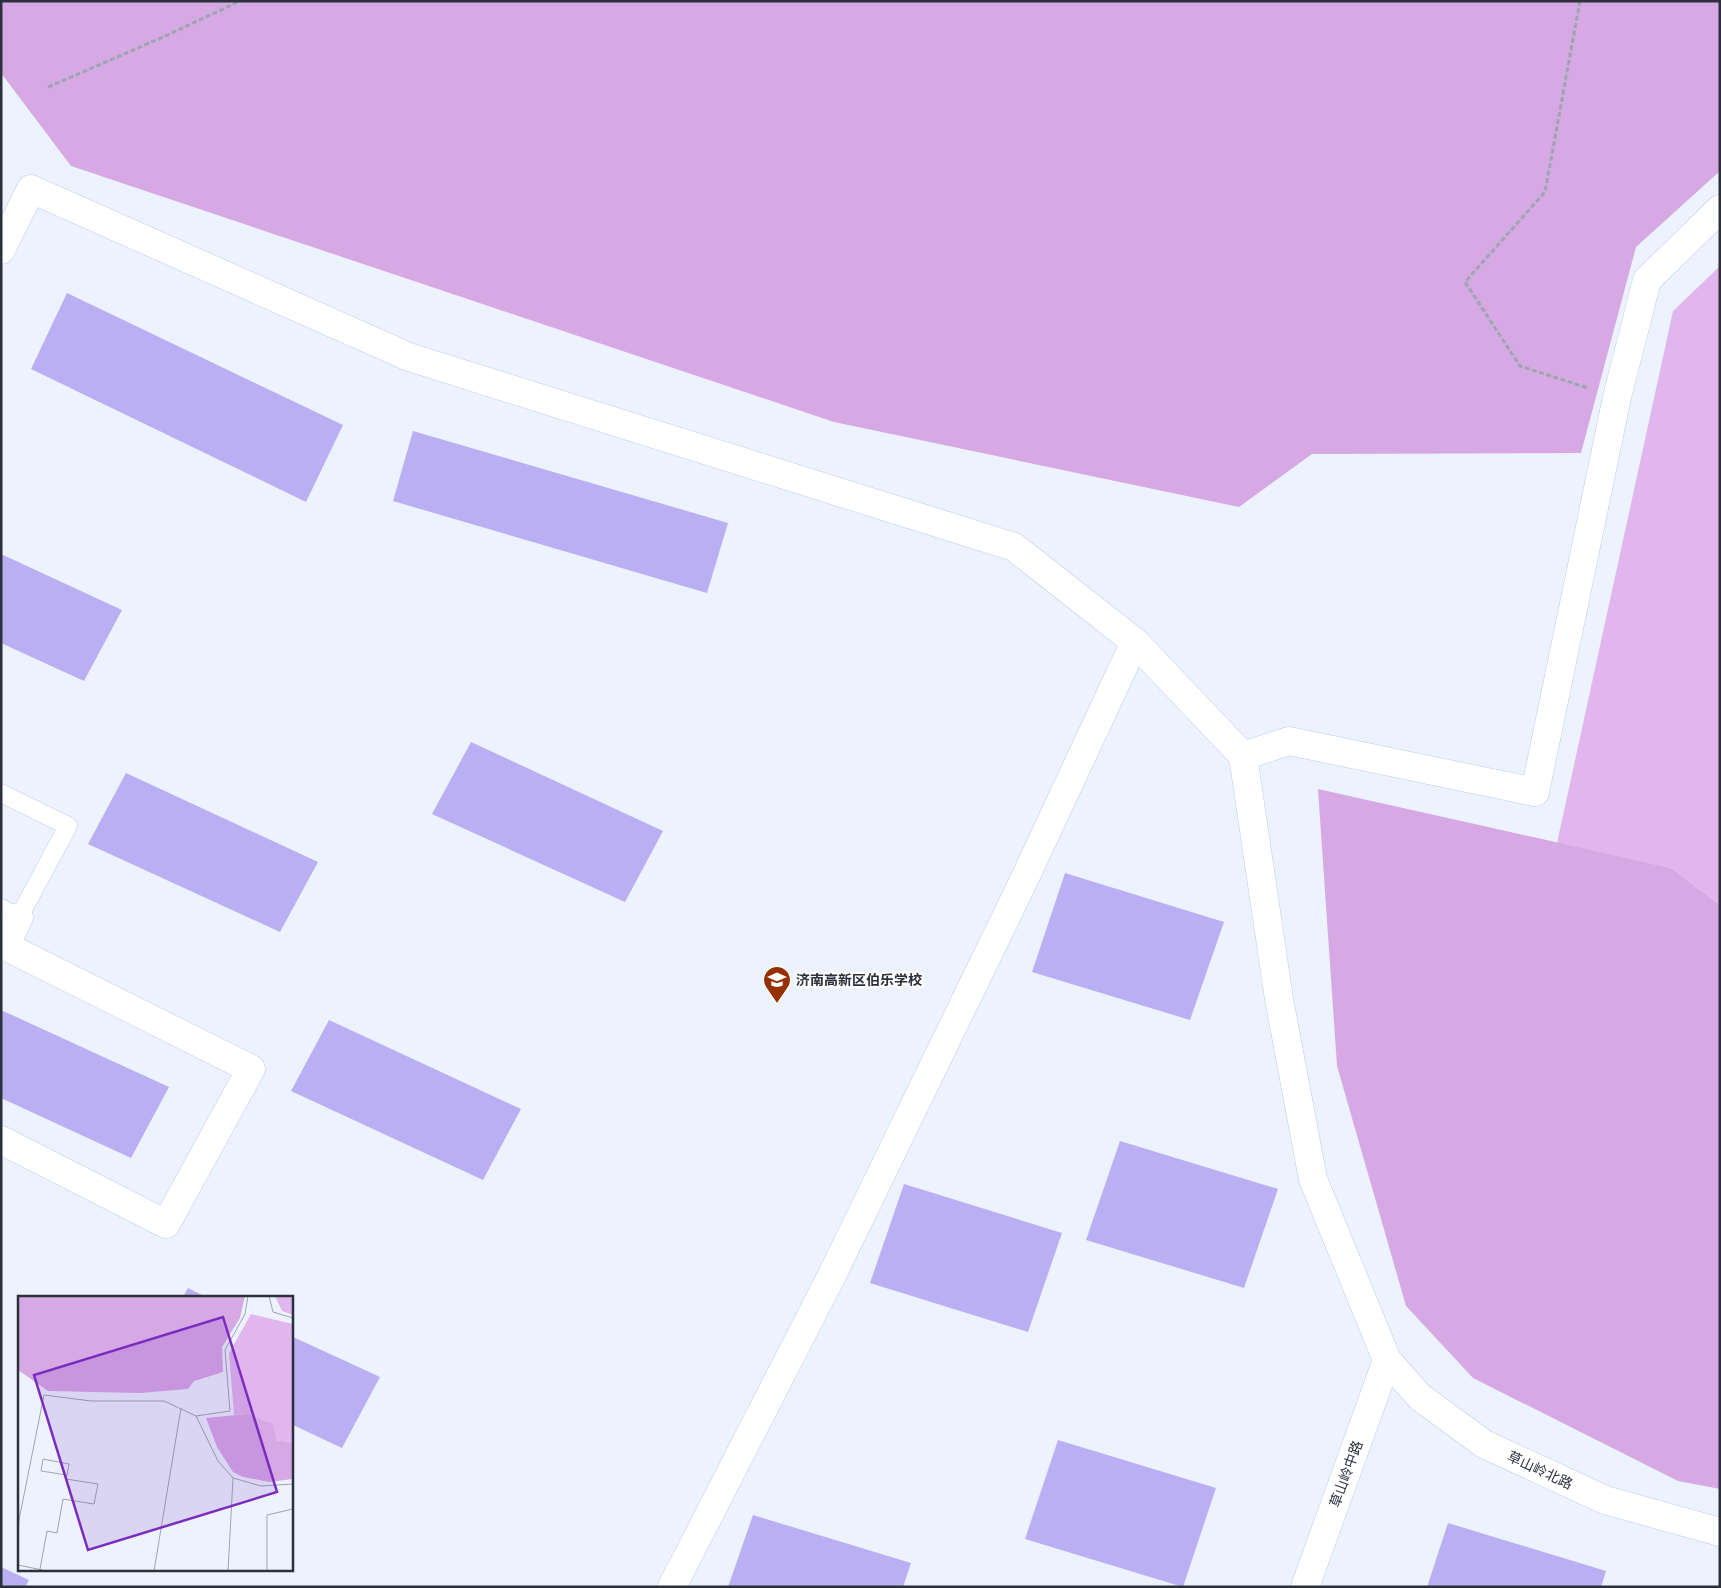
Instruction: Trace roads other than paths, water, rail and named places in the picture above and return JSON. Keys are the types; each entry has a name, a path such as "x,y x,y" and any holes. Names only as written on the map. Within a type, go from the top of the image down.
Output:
{"street":[{"path":"1,250 31,189 409,357 1014,547 1135,642 1243,756 1288,741 1535,792 1617,397 1647,280 1720,209"},
{"path":"672,1587 834,1270 1020,889 1135,642"},
{"name":"草山岭北路","path":"1243,756 1279,1000 1314,1179 1387,1360 1420,1397 1484,1444 1605,1500 1720,1532"},
{"path":"1,1140 166,1224 251,1070 5,946 10,912"},
{"name":"草山岭中路","path":"1305,1587 1387,1360"}],"lane":[{"path":"1,793 68,826 10,912"}],"place":[{"name":"济南高新区伯乐学校","path":"777,1004"}]}
